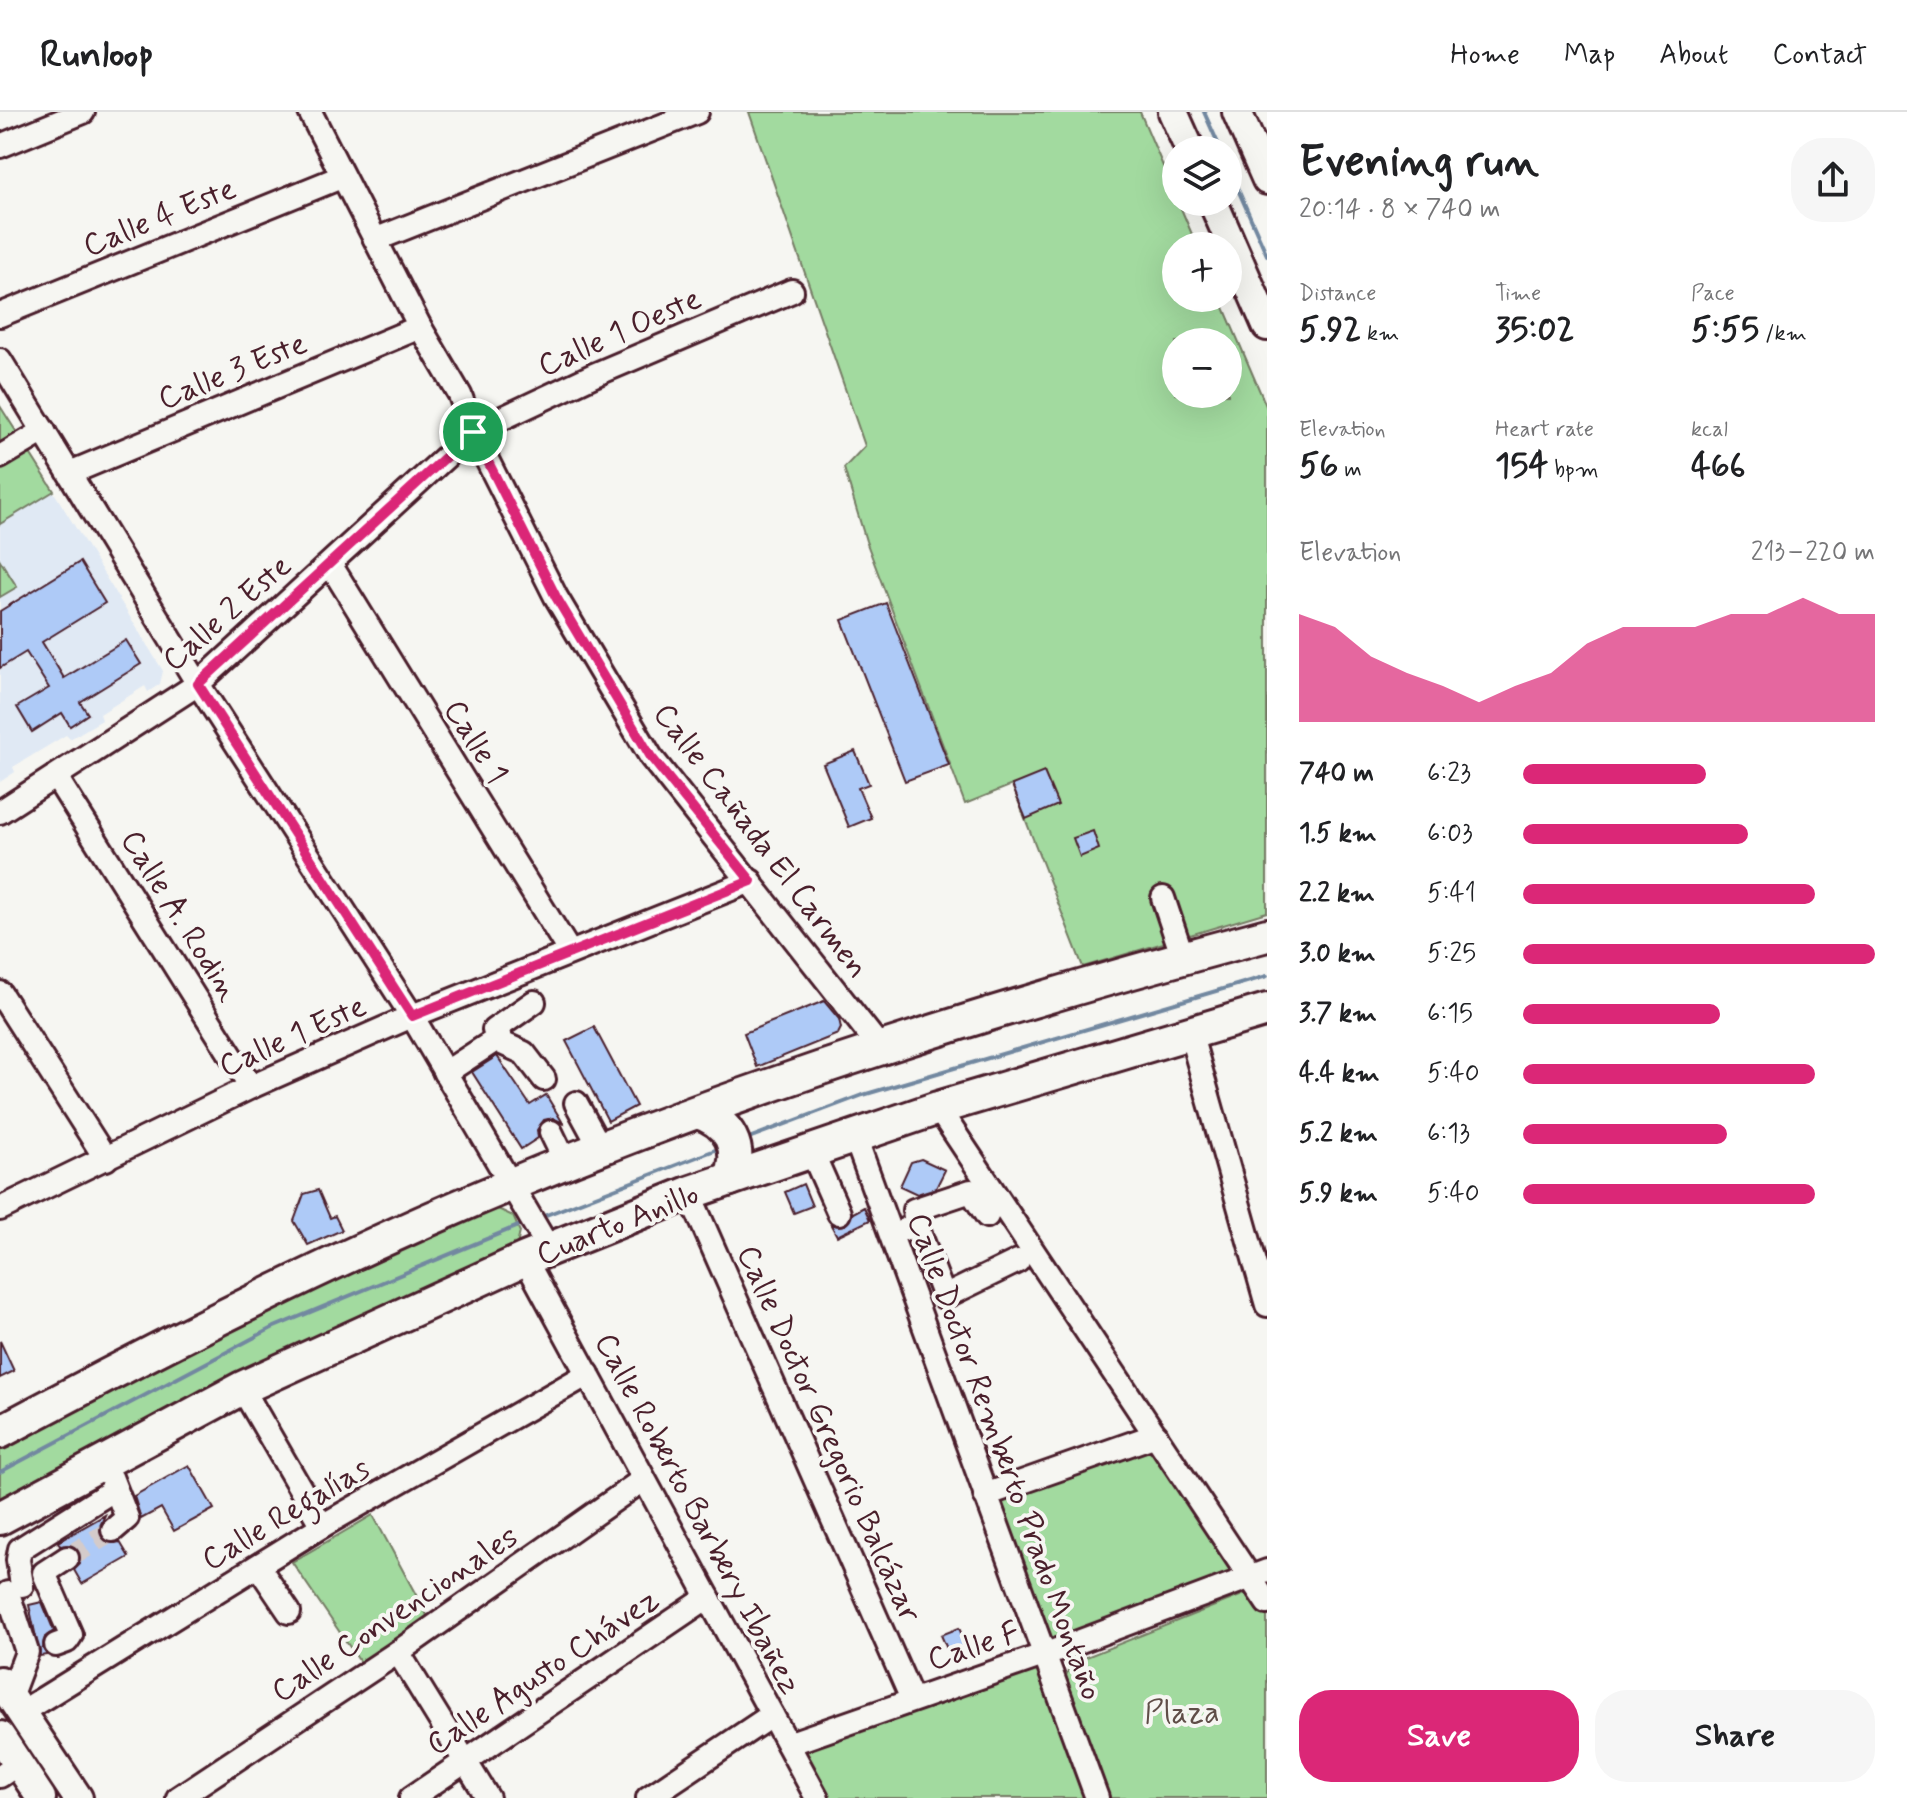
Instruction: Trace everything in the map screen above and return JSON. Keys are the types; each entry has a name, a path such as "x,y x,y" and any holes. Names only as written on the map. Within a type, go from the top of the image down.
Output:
{"highway":[{"path":"736,1130 882,1050 1267,935"},
{"name":"Cuarto Anillo","path":"0,1518 110,1475 242,1388 538,1246 938,1108 1267,1010"},
{"path":"3,1429 172,1339 518,1194 566,1163 698,1112 736,1130 760,1162 771,1165"},
{"path":"730,1179 735,1169 736,1130"}],"main road":[{"path":"1173,112 1184,136"},
{"path":"1237,112 1267,180"},
{"path":"1219,216 1267,326"},
{"path":"10,1697 78,1798"},
{"path":"0,1736 9,1770 41,1798"}],"street":[{"path":"0,146 83,112"},
{"name":"Calle Cañada El Carmen","path":"311,112 341,177 377,239 420,327 460,395 473,432 556,597 651,757 882,1050"},
{"path":"377,239 697,112"},
{"name":"Calle 4 Este","path":"0,315 341,177"},
{"name":"Calle 1 Oeste","path":"473,432 594,375 792,291"},
{"name":"Calle 3 Este","path":"70,473 420,327"},
{"name":"Calle Roberto Barbery Ibañez","path":"0,360 198,684 412,1016 518,1194 588,1374 817,1798"},
{"path":"0,457 44,431"},
{"name":"Calle 2 Este","path":"0,812 198,684 473,432"},
{"name":"Calle 1","path":"330,564 569,951"},
{"name":"Calle A. Rodin","path":"56,777 251,1087"},
{"name":"Calle 1 Este","path":"0,1209 251,1087 412,1016 751,881"},
{"path":"1163,898 1183,958"},
{"path":"0,993 106,1159"},
{"path":"534,1002 494,1029 497,1039 524,1053 544,1079"},
{"path":"1190,1032 1267,1305"},
{"path":"445,1073 497,1039"},
{"path":"576,1103 601,1149"},
{"path":"938,1108 988,1205 1259,1573 1267,1603"},
{"path":"551,1132 566,1163"},
{"name":"Calle Doctor Remberto Prado Montaño","path":"855,1137 1097,1798"},
{"path":"812,1152 839,1213"},
{"path":"988,1205 971,1191 918,1207 913,1214 944,1297 1018,1261"},
{"name":"Calle Doctor Gregorio Balcázar","path":"689,1193 912,1699"},
{"path":"890,1235 916,1224"},
{"name":"Calle Regalías","path":"10,1697 258,1566 588,1374"},
{"path":"242,1388 322,1526"},
{"path":"985,1495 1156,1435"},
{"path":"40,1648 10,1592 20,1549 110,1475 127,1518 113,1530"},
{"name":"Calle Convencionales","path":"178,1798 398,1652 644,1479"},
{"path":"10,1592 67,1558"},
{"path":"258,1566 289,1612"},
{"path":"10,1697 40,1648 67,1641 71,1635 44,1573"},
{"name":"Calle F","path":"788,1744 1046,1654 1259,1573"},
{"name":"Calle Agusto Chávez","path":"411,1798 708,1597"},
{"path":"398,1652 488,1798"},
{"path":"648,1798 772,1715"}],"shaded area":[{"path":"24,443 163,671 160,684 148,692 145,686 100,714 102,720 70,739 66,735 13,767 15,772 0,782 0,444"}],"green space":[{"path":"749,112 1140,112 1162,164 1162,216 1184,216 1191,232 1162,232 1162,312 1226,312 1233,328 1162,328 1162,408 1242,408 1242,349 1267,408 1267,912 1083,967 1012,785 965,804 866,541 844,468 865,446"},
{"path":"0,406 54,491 0,524"},
{"path":"0,560 17,587 0,597"},
{"path":"498,1209 513,1216 520,1232 516,1249 0,1504 0,1449 222,1331 450,1225"},
{"path":"1151,1446 1233,1571 1227,1578 1058,1640 1051,1638 1045,1630 1000,1502 1004,1496"},
{"path":"373,1515 429,1619 360,1662 292,1562"},
{"name":"Plaza","path":"1245,1594 1257,1599 1267,1617 1267,1798 1109,1798 1066,1676 1071,1663"},
{"path":"1029,1668 1040,1670 1089,1798 821,1798 804,1756 810,1746"}],"building":[{"path":"80,562 105,603 42,642 64,678 126,640 141,664 80,702 88,714 70,726 62,713 32,732 17,707 49,688 26,652 0,668 0,611"},
{"path":"886,603 949,765 905,781 842,620"},
{"path":"855,751 869,784 858,788 871,818 849,827 823,764"},
{"path":"1044,772 1058,805 1026,819 1012,785"},
{"path":"1093,831 1099,849 1080,857 1073,838"},
{"path":"824,1001 839,1019 841,1028 838,1034 757,1067 744,1033"},
{"path":"594,1027 636,1106 608,1121 566,1041"},
{"path":"497,1056 530,1105 546,1095 563,1123 553,1118 544,1120 537,1130 538,1138 521,1149 472,1072"},
{"path":"921,1159 945,1170 936,1188 917,1194 900,1186 911,1162"},
{"path":"803,1184 812,1206 794,1213 785,1192"},
{"path":"318,1190 330,1218 335,1216 342,1230 308,1245 294,1221 304,1194"},
{"path":"864,1207 870,1220 837,1236 831,1225 845,1225 853,1213"},
{"path":"0,1341 14,1371 0,1378"},
{"path":"189,1465 214,1509 174,1531 161,1508 141,1519 134,1496"},
{"path":"105,1515 100,1526 102,1538 109,1543 120,1542 129,1557 82,1584 74,1570 80,1564 79,1551 73,1545 60,1546 58,1542"},
{"path":"42,1602 54,1631 45,1637 43,1649 47,1655 40,1656 29,1605"},
{"path":"959,1628 971,1656 953,1663 941,1635"}],"waterway":[{"path":"1204,112 1215,136"},
{"path":"1242,199 1267,255"},
{"path":"746,1139 863,1095 1267,976"},
{"path":"541,1217 723,1147"},
{"path":"0,1472 272,1328 525,1223"}],"tunnel":[{"path":"67,1558 113,1530"}],"route":[{"path":"473,432 556,597 651,757 751,881 412,1016 198,684 473,432"}]}
